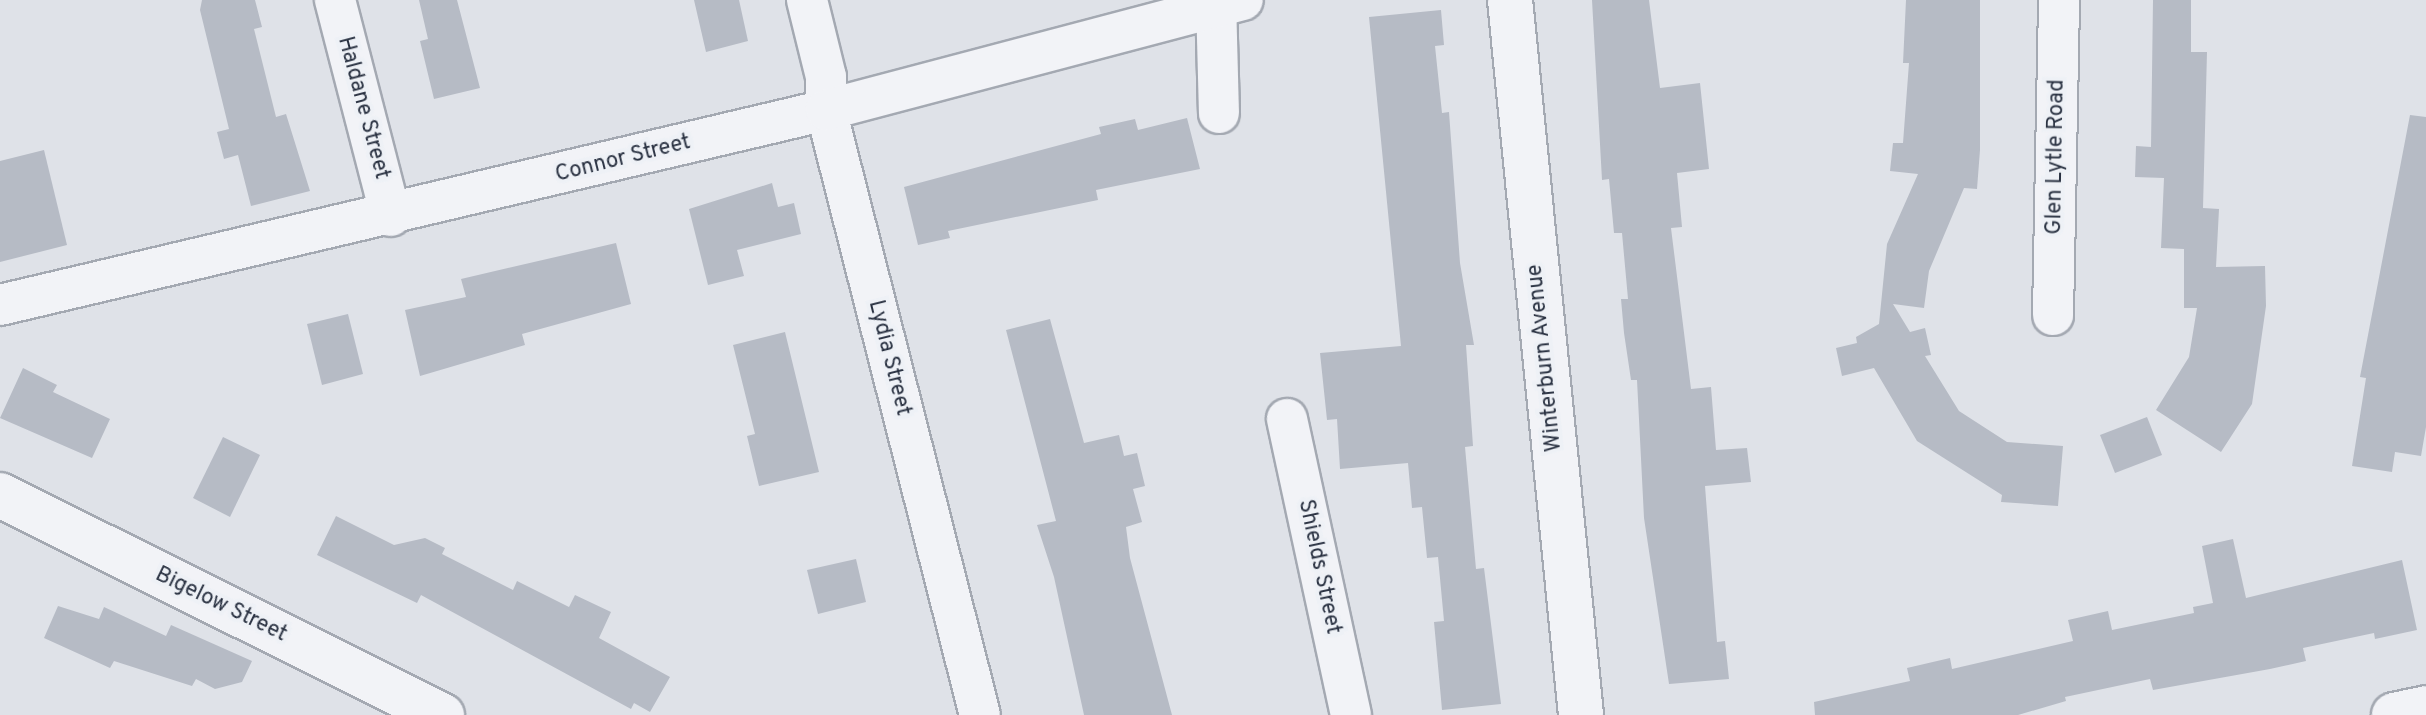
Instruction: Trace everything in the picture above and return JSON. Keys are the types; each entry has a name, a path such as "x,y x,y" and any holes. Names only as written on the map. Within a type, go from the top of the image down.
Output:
{"street":[{"name":"Haldane Street","path":"335,0 391,216"},
{"name":"Lydia Street","path":"807,0 826,77 826,110 980,715"},
{"name":"Winterburn Avenue","path":"1510,0 1581,715"},
{"name":"Glen Lytle Road","path":"2053,315 2059,0"},
{"name":"Connor Street","path":"0,305 391,216 826,110 1225,2"},
{"path":"1219,113 1225,2"},
{"name":"Shields Street","path":"1287,419 1351,715"},
{"name":"Bigelow Street","path":"0,495 442,715"},
{"path":"2394,715 2426,708"}],"building":[{"path":"202,0 255,0 262,27 254,29 276,117 286,114 310,191 251,206 238,155 224,159 217,132 229,129 200,10"},
{"path":"419,0 457,0 480,88 434,99 420,41 428,39"},
{"path":"694,0 739,0 748,41 706,52"},
{"path":"1592,0 1649,0 1660,88 1700,83 1709,169 1677,173 1682,227 1671,228 1691,389 1711,387 1716,450 1747,448 1751,482 1705,486 1717,642 1725,641 1729,679 1669,684 1644,518 1637,380 1631,380 1624,333 1621,299 1628,299 1622,233 1614,233 1609,179 1602,180"},
{"path":"1906,0 1980,0 1980,150 1977,189 1964,188 1929,271 1924,308 1893,304 1910,332 1925,328 1931,355 1925,356 1959,411 2007,442 2063,446 2058,506 2001,502 2002,495 1917,441 1874,368 1842,376 1836,348 1857,343 1856,337 1879,324 1887,244 1918,174 1890,171 1893,143 1903,143 1909,63 1903,63"},
{"path":"2153,0 2191,0 2191,52 2207,52 2203,208 2219,209 2216,267 2265,266 2266,306 2252,404 2221,452 2156,410 2189,357 2197,308 2184,308 2184,249 2161,248 2164,178 2135,177 2136,146 2151,147"},
{"path":"1441,10 1444,45 1435,46 1442,113 1449,112 1460,263 1474,345 1466,345 1473,446 1465,447 1476,569 1484,568 1501,704 1442,710 1434,622 1444,621 1438,557 1427,558 1422,507 1412,508 1408,463 1340,469 1337,419 1327,420 1320,353 1401,346 1369,17"},
{"path":"2410,115 2426,117 2426,427 2421,456 2395,452 2392,472 2352,466 2366,378 2360,377"},
{"path":"1187,118 1200,169 1096,190 1098,200 948,231 950,238 918,245 904,187 1101,134 1099,127 1135,119 1138,130"},
{"path":"44,150 67,245 0,262 0,161"},
{"path":"772,183 778,207 794,203 801,234 737,250 744,276 708,285 689,209"},
{"path":"616,243 631,304 522,334 525,345 420,376 405,310 466,297 461,279"},
{"path":"348,314 363,374 322,385 307,324"},
{"path":"1050,319 1084,443 1119,435 1124,456 1137,453 1145,486 1133,489 1142,522 1126,527 1130,558 1172,715 1084,715 1054,577 1037,525 1056,521 1006,330"},
{"path":"785,332 819,472 759,486 747,436 755,434 733,345"},
{"path":"23,368 57,385 53,392 110,419 92,458 0,418"},
{"path":"2147,417 2162,455 2115,473 2100,435"},
{"path":"223,437 260,455 230,517 193,498"},
{"path":"336,516 394,545 425,538 445,548 442,554 513,590 517,581 569,607 575,595 611,612 599,638 670,677 650,712 634,703 631,709 421,595 417,603 317,555"},
{"path":"2233,539 2246,598 2402,560 2417,630 2375,639 2374,633 2303,648 2306,661 2270,669 2153,690 2150,679 2065,697 2066,701 2018,715 1815,715 1814,702 1910,681 1907,668 1950,658 1952,669 2073,641 2068,620 2108,611 2112,630 2194,613 2193,607 2213,603 2202,546"},
{"path":"856,559 866,602 818,614 807,570"},
{"path":"58,606 99,619 104,607 166,636 171,625 252,661 242,682 215,689 196,679 192,686 114,661 110,668 44,638"}]}
